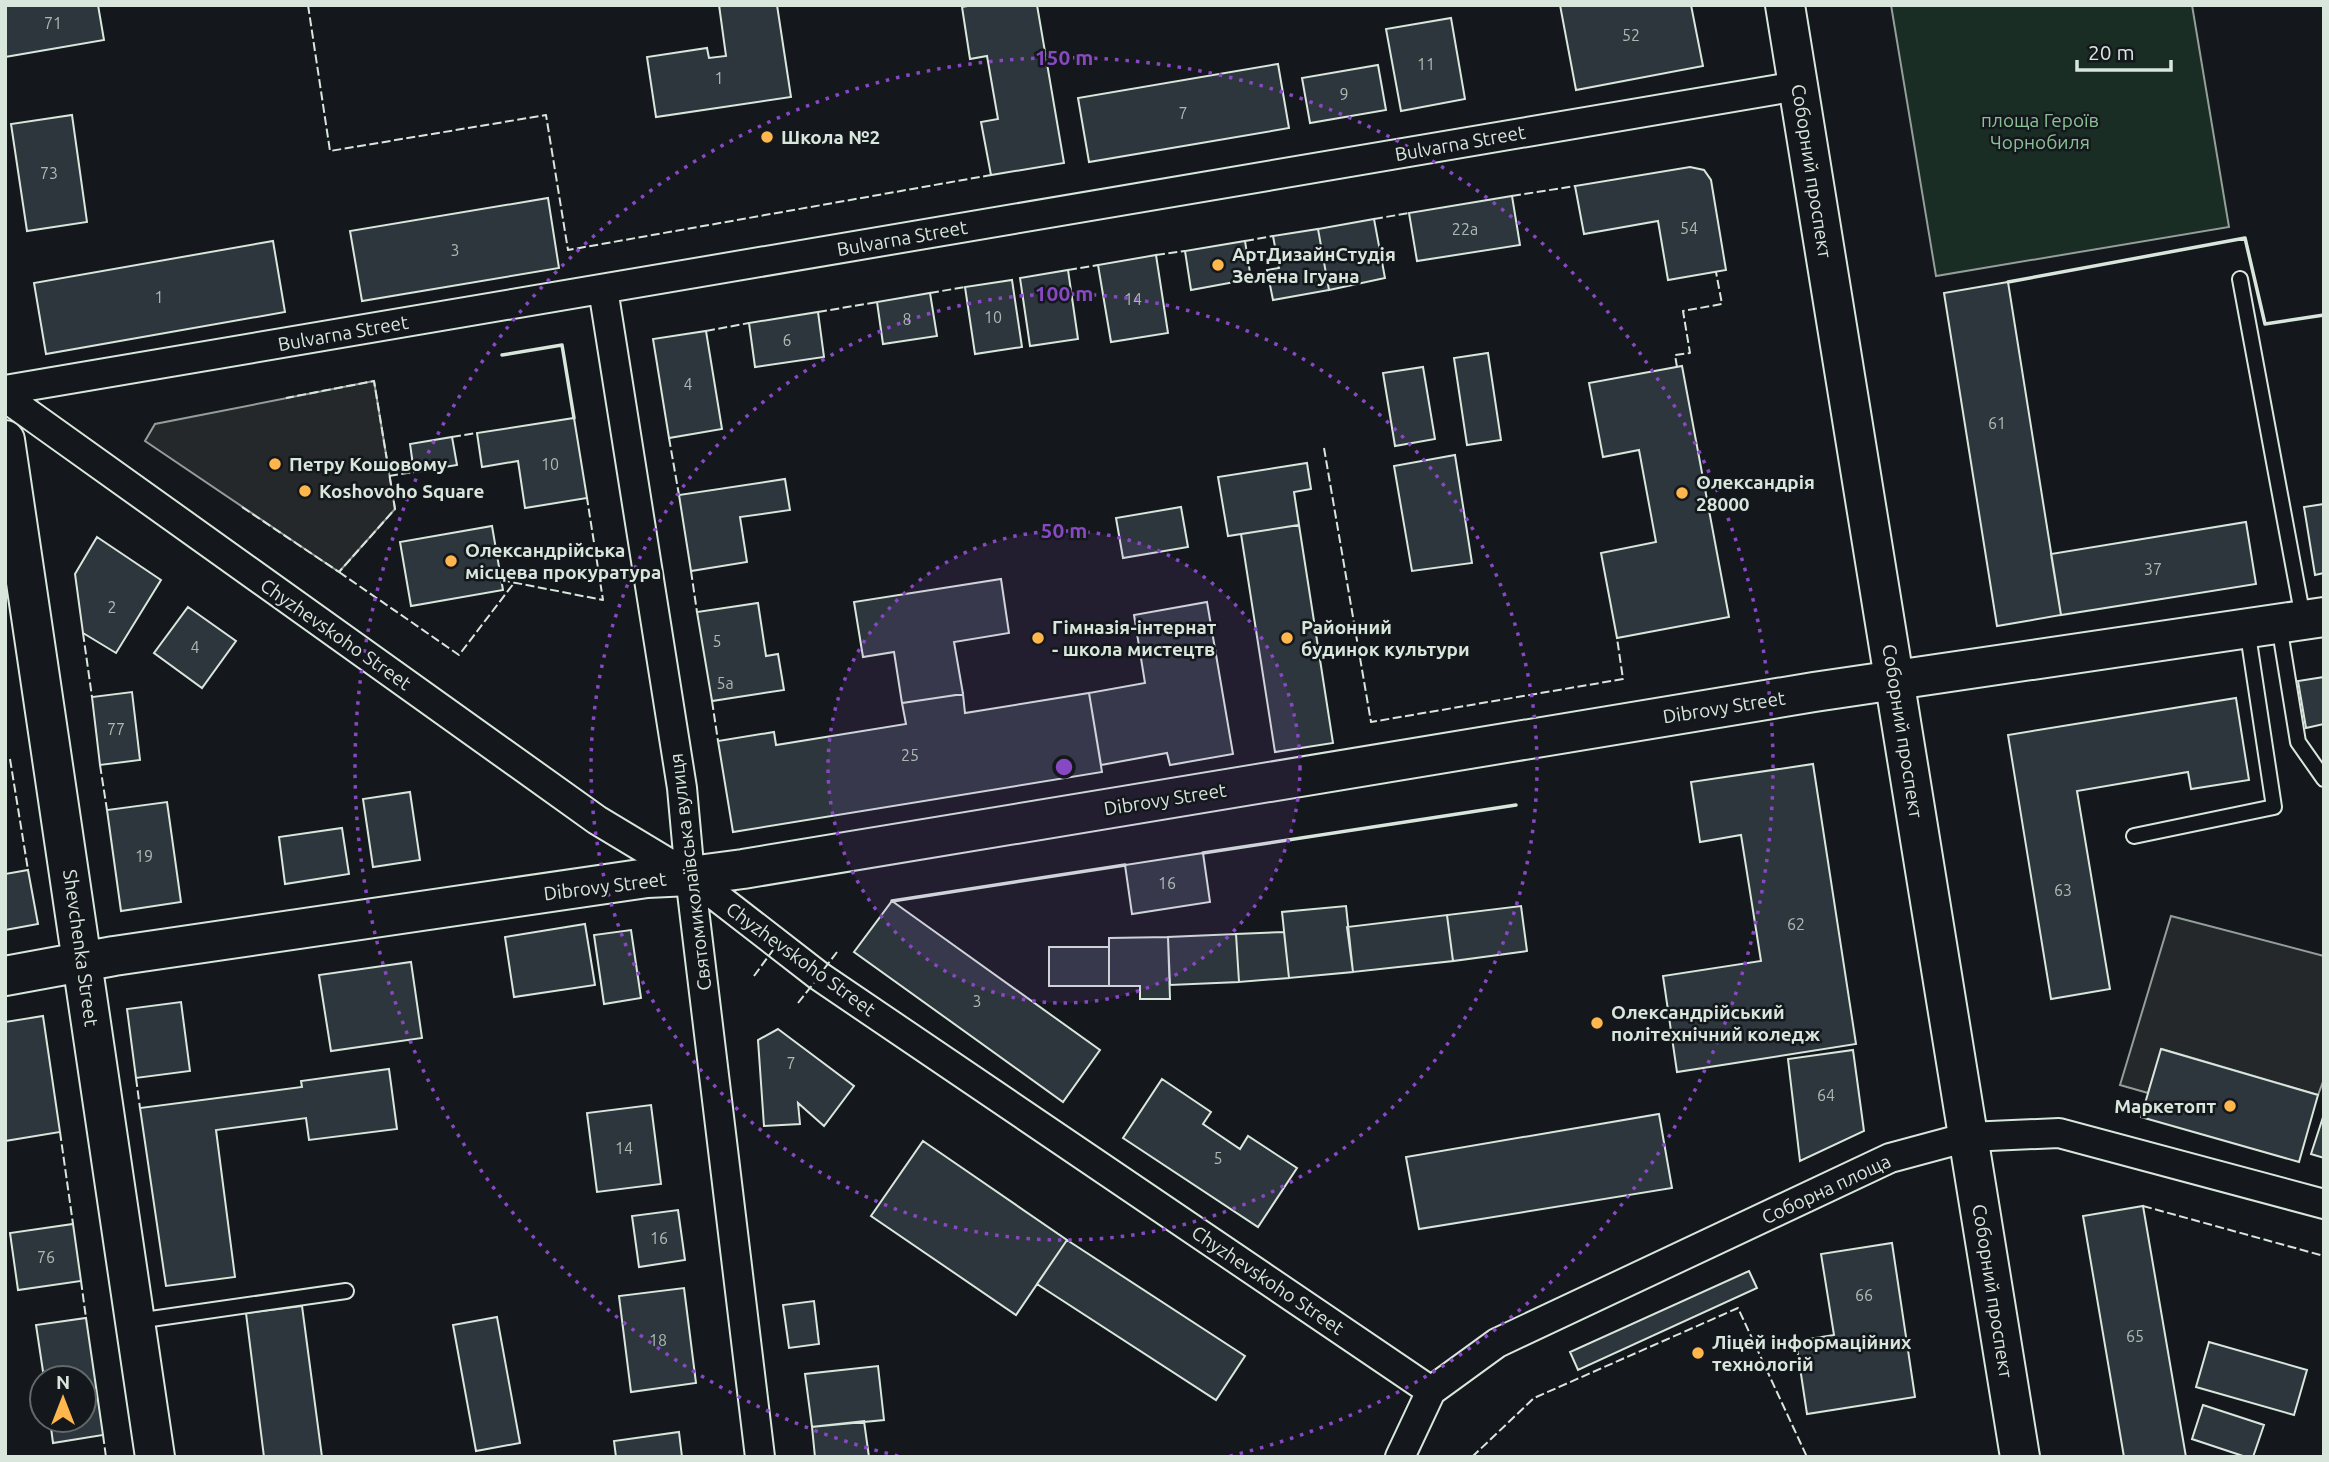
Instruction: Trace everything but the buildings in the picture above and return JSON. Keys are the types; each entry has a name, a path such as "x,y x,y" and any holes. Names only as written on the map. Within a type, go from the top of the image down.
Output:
{"street":[{"name":"Соборний проспект","path":"1785,5 2020,1457"},
{"name":"Bulvarna Street","path":"5,390 1798,86"},
{"name":"Святомиколаївська вулиця","path":"603,289 682,788 690,876 760,1457"},
{"name":"Chyzhevskoho Street","path":"5,397 597,820 690,876 819,976 1431,1391"},
{"name":"Shevchenka Street","path":"5,440 155,1457"},
{"name":"Dibrovy Street","path":"5,976 633,880 690,876 1814,692 2288,622"},
{"name":"Соборна площа","path":"1400,1457 1431,1391 1497,1343 1890,1158 1968,1137 2059,1133 2324,1204"}],"lane":[{"path":"2240,279 2288,622 2298,742 2324,779"},
{"path":"2134,836 2274,807 2288,622"},
{"path":"135,1321 346,1291"}],"green space":[{"name":"площа Героїв Чорнобиля","path":"1891,5 2192,5 2229,227 1936,276"}],"shaded area":[{"name":"Koshovoho Square","path":"374,381 395,509 339,572 145,441 155,424"},
{"path":"2171,916 2324,956 2324,1079 2318,1095 2162,1049 2148,1093 2120,1085"}],"fence":[{"path":"308,5 330,151 546,115 568,250 991,175"},
{"path":"1512,196 1575,186"},
{"path":"1374,219 1409,213"},
{"path":"1245,241 1273,236"},
{"path":"1156,255 1185,251"},
{"path":"1068,270 1098,265"},
{"path":"1677,367 1675,355 1690,353 1683,311 1722,304 1716,272"},
{"path":"930,293 965,287"},
{"path":"818,312 877,302"},
{"path":"706,331 749,323"},
{"path":"242,507 339,572 395,509 374,381 286,398"},
{"path":"452,437 477,433"},
{"path":"669,438 679,495"},
{"path":"1324,448 1371,722 1623,679 1617,638"},
{"path":"389,476 414,472"},
{"path":"501,580 603,600 587,498"},
{"path":"691,571 697,612"},
{"path":"339,572 459,655 514,583"},
{"path":"83,633 92,697"},
{"path":"712,701 718,741"},
{"path":"10,759 28,870"},
{"path":"100,765 107,810"},
{"path":"754,976 773,950"},
{"path":"824,969 837,952"},
{"path":"798,1003 814,983"},
{"path":"136,1078 140,1108"},
{"path":"60,1132 73,1224"},
{"path":"2143,1206 2324,1256"},
{"path":"81,1281 86,1318"},
{"path":"1472,1457 1534,1398 1738,1308 1807,1457"},
{"path":"103,1435 106,1457"}],"wall":[{"path":"2008,282 2245,238 2265,324 2324,315"},
{"path":"502,355 562,345 574,418"},
{"path":"1203,853 1516,805"},
{"path":"892,901 1125,865"}],"place":[{"name":"Школа №2","path":"767,137"},
{"name":"АртДизайнСтудія Зелена Ігуана","path":"1218,265"},
{"name":"Петру Кошовому","path":"275,464"},
{"name":"Koshovoho Square","path":"305,491"},
{"name":"Олександрія 28000","path":"1682,493"},
{"name":"Олександрійська місцева прокуратура","path":"451,561"},
{"name":"Гімназія-інтернат - школа мистецтв","path":"1038,638"},
{"name":"Районний будинок культури","path":"1287,638"},
{"name":"Олександрійський політехнічний коледж","path":"1597,1023"},
{"name":"Маркетопт","path":"2230,1106"},
{"name":"Ліцей інформаційних технологій","path":"1698,1353"}]}
